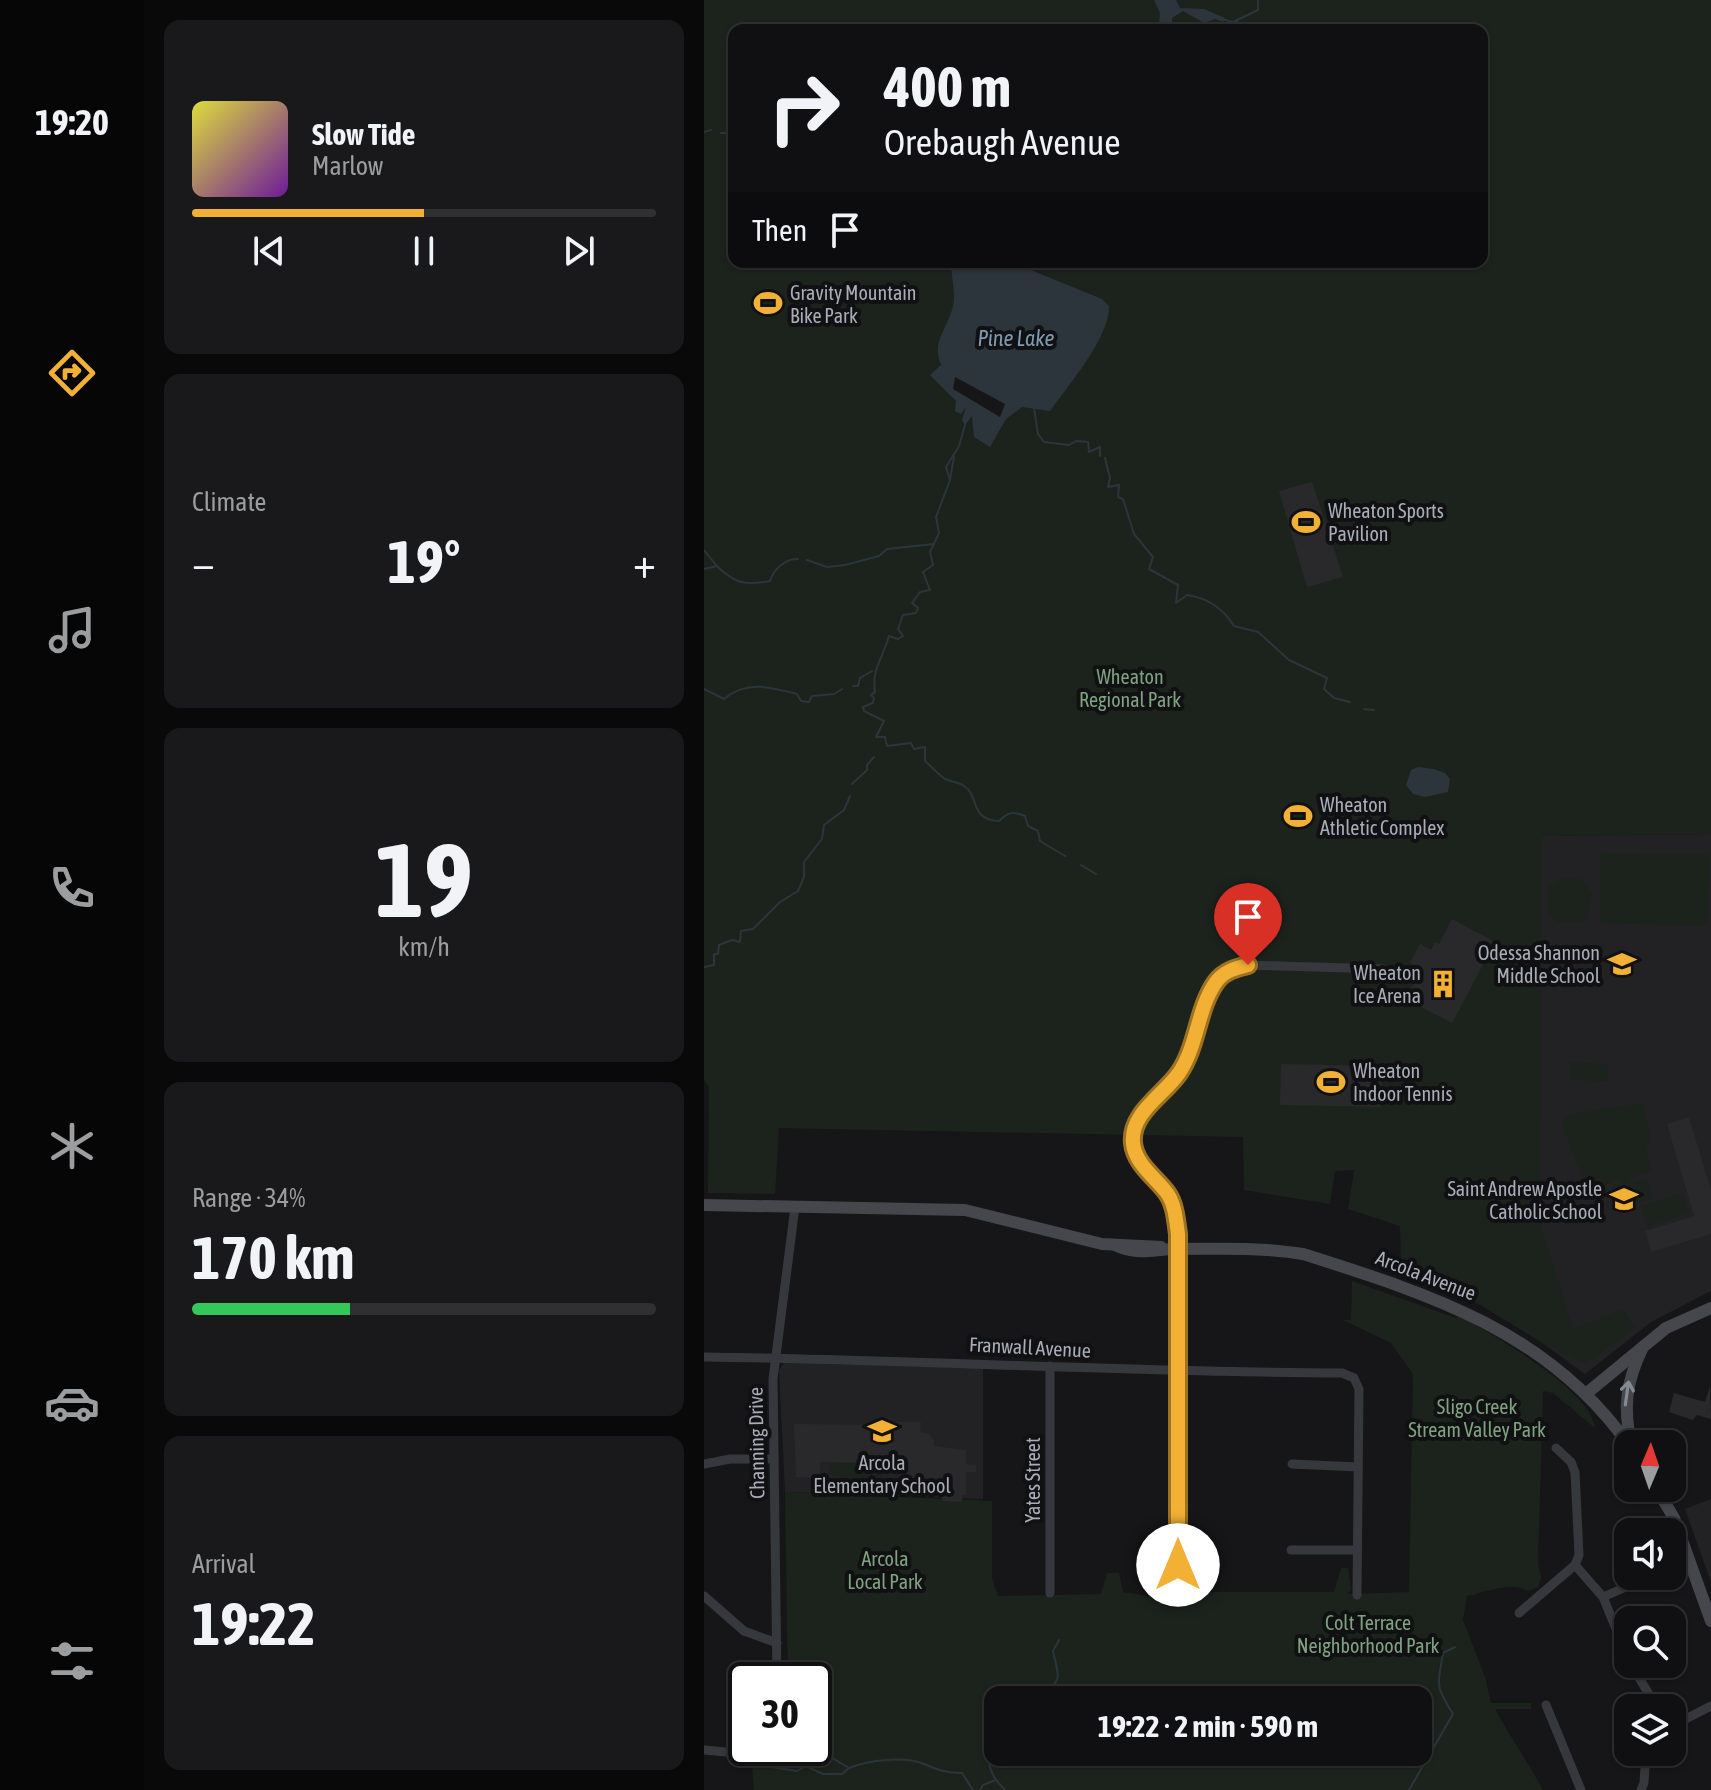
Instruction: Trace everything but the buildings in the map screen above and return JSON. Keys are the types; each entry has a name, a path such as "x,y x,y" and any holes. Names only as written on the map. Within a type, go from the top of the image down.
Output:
{"street":[{"path":"1179,1595 1176,1215 1169,1195 1134,1151 1133,1128 1144,1111 1178,1075 1189,1055 1208,996 1218,979 1232,970 1248,965 1384,969"},
{"name":"Arcola Avenue","path":"704,1205 965,1210 1115,1245 1157,1245 1163,1249 1280,1250 1303,1254 1411,1288 1479,1317 1526,1346 1587,1393 1618,1430"},
{"name":"Channing Drive","path":"777,1662 775,1358 795,1207"},
{"path":"1587,1393 1666,1328 1711,1308"},
{"path":"1628,1430 1625,1393 1644,1344"},
{"name":"Franwall Avenue","path":"704,1357 1050,1366 1178,1373 1342,1373 1354,1378 1359,1389 1358,1467"},
{"name":"Yates Street","path":"1050,1366 1050,1593"},
{"path":"1519,1613 1575,1565 1581,1545 1575,1472 1571,1462 1556,1448"},
{"path":"704,1464 730,1459 774,1459"},
{"path":"1292,1464 1358,1467 1357,1595"},
{"path":"1664,1502 1674,1518 1711,1621"},
{"path":"1291,1550 1357,1550"},
{"path":"1686,1561 1690,1559"},
{"path":"1575,1565 1603,1597 1614,1624"},
{"path":"1603,1597 1619,1590"},
{"path":"704,1596 744,1631 777,1643"},
{"path":"1546,1705 1581,1790"},
{"path":"1686,1719 1711,1706"},
{"path":"704,1750 728,1752"},
{"path":"1641,1790 1645,1766"}],"shaded area":[{"path":"1711,834 1711,1291 1651,1322 1585,1374 1541,1342 1530,836"},
{"name":"Arcola Elementary School","path":"784,1363 983,1368 983,1499 785,1492 779,1370"},
{"path":"1711,1499 1711,1582 1685,1509"}],"green space":[{"name":"Wheaton Regional Park","path":"704,0 1711,0 1711,834 1542,836 1540,1224 1573,1329 1623,1309 1635,1328 1586,1364 1541,1342 1477,1303 1401,1273 1400,1226 1348,1209 1354,1170 1335,1171 1330,1204 1244,1190 1243,1137 779,1128 775,1194 708,1193 709,1087 704,1080"},
{"path":"1600,853 1710,855 1707,926 1601,923"},
{"path":"1565,878 1581,879 1592,894 1586,922 1557,922 1548,915 1548,887"},
{"path":"1571,1062 1608,1064 1607,1081 1570,1080"},
{"path":"1642,1103 1651,1134 1646,1151 1652,1172 1629,1179 1631,1183 1646,1178 1653,1198 1620,1209 1612,1185 1621,1182 1620,1178 1608,1184 1582,1177 1562,1125 1566,1115"},
{"path":"1683,1193 1689,1213 1647,1227 1641,1206"},
{"path":"1352,1281 1456,1318 1460,1316 1538,1365 1577,1397 1589,1413 1595,1428 1553,1393 1543,1391 1538,1564 1541,1578 1538,1587 1528,1591 1506,1587 1467,1596 1463,1620 1485,1677 1491,1703 1531,1703 1531,1709 1495,1709 1543,1790 754,1790 752,1766 832,1766 832,1662 788,1662 785,1492 992,1501 992,1579 998,1596 1101,1594 1107,1573 1119,1573 1123,1592 1154,1596 1184,1592 1334,1592 1341,1568 1348,1568 1351,1589 1348,1594 1409,1592 1413,1374 1391,1343 1343,1320 1351,1320"},
{"path":"829,1463 883,1463 882,1494 828,1491 828,1478 846,1478 829,1475"}],"water":[{"path":"1154,0 1176,0 1180,8 1204,9 1225,18 1223,22 1215,19 1204,23 1183,11 1172,18 1172,24 1159,24 1160,13"},
{"name":"Pine Lake","path":"952,268 1026,268 1102,299 1109,306 1096,346 1050,411 1022,407 1006,419 990,447 974,437 972,416 965,425 962,420 966,407 961,414 955,411 956,401 930,375 941,365 939,342 951,314 954,296"},
{"path":"1418,767 1445,773 1450,779 1448,792 1425,797 1413,794 1406,785 1411,770"}],"pier":[{"path":"955,377 1005,404 1000,417 953,389"}],"waterway":[{"path":"1222,19 1233,22 1258,10 1258,0"},
{"path":"704,132 711,130"},
{"path":"721,133 728,133"},
{"path":"1034,408 1038,434 1044,442 1069,445 1076,441 1088,442 1089,452 1100,447 1100,456"},
{"path":"965,425 959,446 946,467 950,480 936,517 939,533 930,552 933,565 923,572 930,590 920,592 912,603 918,608 916,613 903,615 898,629 903,636 898,639 889,636 876,670 875,692 871,695 873,703 863,707 864,711 884,721 876,737 885,737 887,746 911,743 914,749 925,747 925,761 945,779 969,790 983,817 999,821 1011,813 1025,816 1028,826 1038,831 1040,841 1065,856"},
{"path":"950,479 954,457"},
{"path":"1105,458 1110,478 1108,487 1119,485 1118,497 1123,499 1134,534 1153,557 1149,569 1178,585 1176,603 1187,595 1208,601 1220,609 1234,626 1258,632 1289,660 1327,678 1324,689 1334,698 1350,702"},
{"path":"807,560 827,567 845,565 879,556 887,549 934,544"},
{"path":"704,550 716,565"},
{"path":"704,569 717,566 740,582 761,582 770,581 777,569 798,559"},
{"path":"853,686 858,686 860,678 872,671"},
{"path":"704,689 724,699 741,689 768,687 797,694 801,701 809,702 812,696 834,694 842,689"},
{"path":"1364,709 1374,710"},
{"path":"852,784 867,770 874,757"},
{"path":"704,967 714,965 714,954 718,954 719,945 732,940 740,942 741,931 753,929 780,902 798,891 804,877 804,862 822,839 824,825 844,810 850,796"},
{"path":"1081,865 1096,874"},
{"path":"1053,1686 1058,1678 1053,1651 1059,1640"},
{"path":"1409,1790 1453,1714 1440,1690 1439,1678 1443,1653 1455,1647"},
{"path":"832,1758 849,1768 876,1761 916,1762 942,1771 962,1773 973,1790"},
{"path":"771,1767 797,1771 806,1766 823,1774 842,1774 849,1768"},
{"path":"990,1766 996,1780"},
{"path":"980,1790 983,1785 996,1780 1005,1790"}],"place":[{"name":"Gravity Mountain Bike Park","path":"768,303"},
{"name":"Wheaton Sports Pavilion","path":"1306,522"},
{"name":"Wheaton Athletic Complex","path":"1298,816"},
{"name":"Odessa Shannon Middle School","path":"1622,964"},
{"name":"Wheaton Ice Arena","path":"1443,984"},
{"name":"Wheaton Indoor Tennis","path":"1331,1082"},
{"name":"Saint Andrew Apostle Catholic School","path":"1624,1199"},
{"name":"Arcola Elementary School","path":"882,1431"}],"route":[{"path":"1178,1565 1178,1234 1169,1195 1134,1151 1133,1128 1144,1111 1178,1075 1189,1055 1208,996 1218,979 1248,965"}],"park label":[{"name":"Sligo Creek Stream Valley Park","path":"1477,1418"},
{"name":"Arcola Local Park","path":"885,1570"},
{"name":"Colt Terrace Neighborhood Park","path":"1368,1634"}]}
